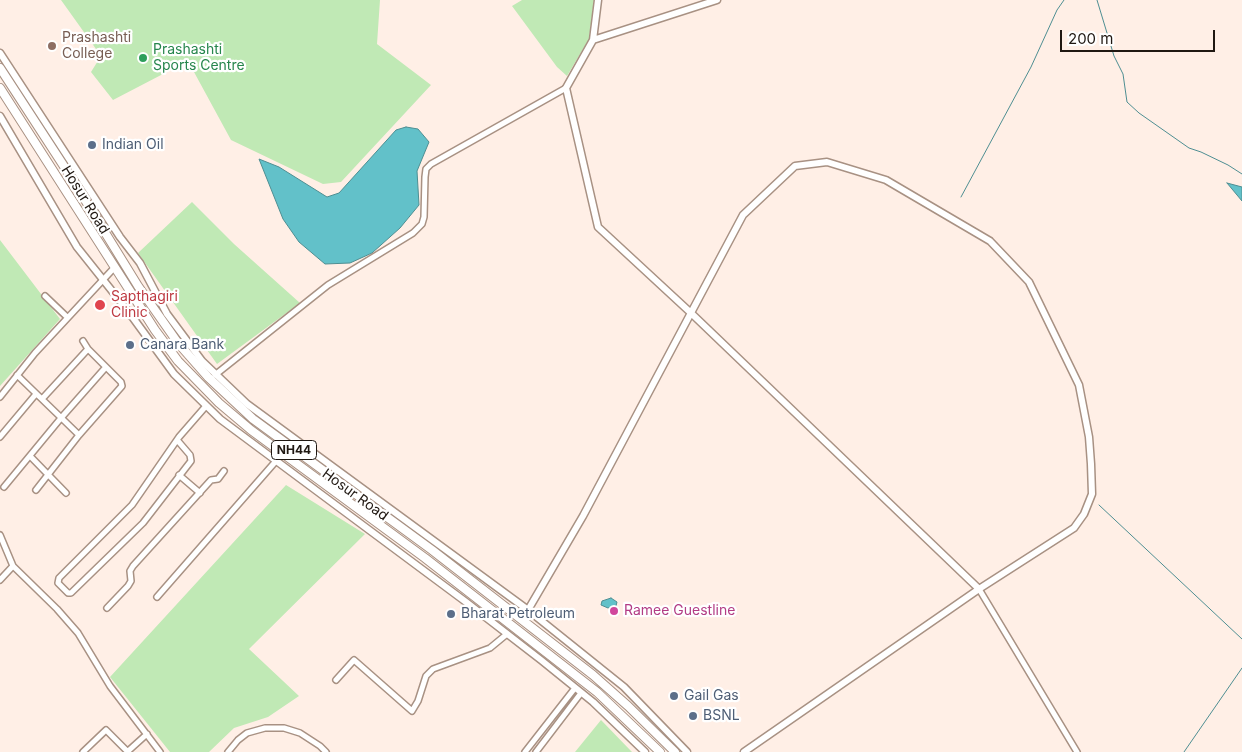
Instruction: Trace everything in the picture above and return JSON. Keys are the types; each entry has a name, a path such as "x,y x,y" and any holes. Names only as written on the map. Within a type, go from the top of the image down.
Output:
{"highway":[{"name":"Hosur Road","path":"0,68 73,172 138,286 178,343 231,400 269,426 593,675 675,752"},
{"name":"Hosur Road","path":"0,88 155,330 178,361 231,415 425,558 590,686 617,709 660,752"}],"street":[{"path":"215,375 328,285 413,233 422,224 424,217 426,169 431,164 566,88 593,40 598,0"},
{"path":"593,40 717,0"},
{"path":"0,53 73,172 140,263 167,314 202,361 215,375 269,426 528,610 624,687 687,752"},
{"path":"566,88 598,227 691,313 979,589 1076,752"},
{"path":"0,116 77,247 174,374 206,406 220,419 507,634 581,693 644,752"},
{"path":"528,610 584,516 743,215 795,166 827,162 886,180 990,241 1029,282 1079,385 1089,437 1092,494 1084,514 1074,528 979,589 744,752"},
{"path":"0,397 67,317 114,268"},
{"path":"45,296 67,317"},
{"path":"36,490 79,435 122,386 121,382 88,349 83,340"},
{"path":"42,399 88,349"},
{"path":"4,487 106,367"},
{"path":"17,375 79,435"},
{"path":"0,438 36,394"},
{"path":"178,441 192,459 143,523 71,593 68,593 58,583 58,578 132,505 180,437 206,406"},
{"path":"30,456 66,492"},
{"path":"157,597 276,461"},
{"path":"107,608 128,586 131,581 130,571 133,566 211,480 218,479 224,471"},
{"path":"179,475 200,493"},
{"path":"0,535 14,566 78,633 110,686 160,752"},
{"path":"0,580 14,566"},
{"path":"0,571 5,575"},
{"path":"336,680 354,660 412,711 418,701 426,676 433,669 486,650 507,634"},
{"path":"525,752 574,688"},
{"path":"536,752 581,693"},
{"path":"228,752 247,733 266,728 284,728 300,733 326,752"},
{"path":"83,752 106,730 127,752 147,734"}],"green space":[{"path":"61,0 380,0 377,44 431,85 341,182 323,184 231,140 188,61 113,100 91,72 101,56"},
{"path":"522,0 594,0 589,39 567,76 557,67 512,6"},
{"path":"192,202 234,244 300,303 217,364 138,253"},
{"path":"0,240 60,319 0,386"},
{"path":"286,485 365,534 249,649 299,696 268,717 234,728 209,752 170,752 110,677"},
{"path":"601,720 632,752 575,752"}],"water":[{"path":"406,127 418,129 429,142 417,171 419,205 400,228 372,253 350,263 325,264 299,242 283,219 259,159 279,167 327,197 339,193 396,130"},
{"path":"1227,183 1242,187 1242,201"},
{"path":"611,598 617,602 616,606 608,608 601,605 602,601"}],"waterway":[{"path":"961,197 1031,67 1057,10 1064,0"},
{"path":"1097,0 1114,56 1123,74 1127,102 1139,113 1189,148 1228,165 1242,174"},
{"path":"1099,505 1242,639"},
{"path":"1184,752 1242,668"}],"place":[{"name":"Prashashti College","path":"52,46"},
{"name":"Prashashti Sports Centre","path":"143,58"},
{"name":"Indian Oil","path":"92,145"},
{"name":"Sapthagiri Clinic","path":"100,305"},
{"name":"Canara Bank","path":"130,345"},
{"name":"Ramee Guestline","path":"614,611"},
{"name":"Bharat Petroleum","path":"451,614"},
{"name":"Gail Gas","path":"674,696"},
{"name":"BSNL","path":"693,716"}]}
